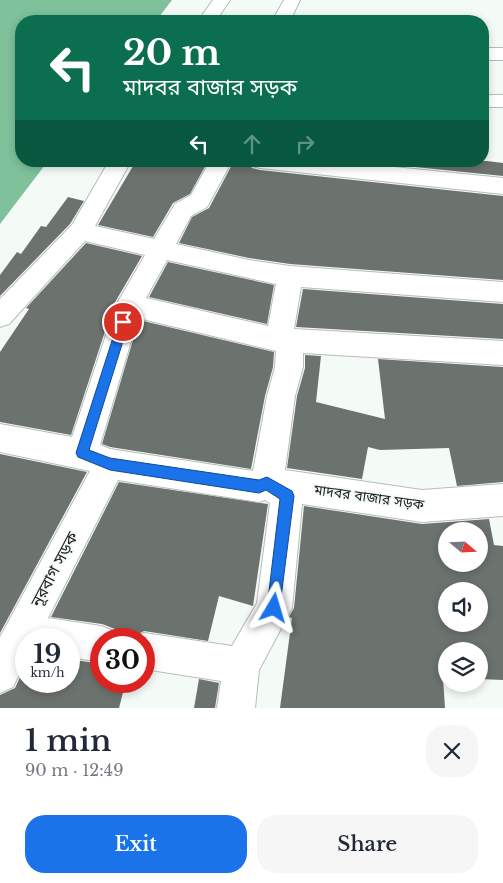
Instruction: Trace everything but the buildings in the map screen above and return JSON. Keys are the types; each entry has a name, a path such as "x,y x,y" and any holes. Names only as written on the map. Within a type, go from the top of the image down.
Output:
{"street":[{"path":"211,15 222,0"},
{"path":"284,15 292,0"},
{"path":"489,54 503,54"},
{"path":"489,100 503,101"},
{"path":"0,316 80,231 117,167"},
{"name":"নূরবাগ সড়ক","path":"22,628 96,458 129,305 183,210 199,201 218,167"},
{"path":"318,167 503,186"},
{"path":"80,231 249,270 290,276 503,292"},
{"path":"236,708 240,666 274,608 287,496 267,483 289,367 285,341 290,276"},
{"path":"129,305 285,341 503,353"},
{"name":"মাদবর বাজার সড়ক","path":"0,438 96,458 259,486 267,483 422,506 503,500"},
{"name":"নূরবাগ সড়ক","path":"0,674 15,642"},
{"path":"155,653 240,666"}],"shaded area":[{"path":"0,0 172,0 161,15 15,15 15,167 43,167 0,224"}],"route":[{"path":"123,322 82,453 110,464 259,486 267,483 287,496 274,608"}]}
